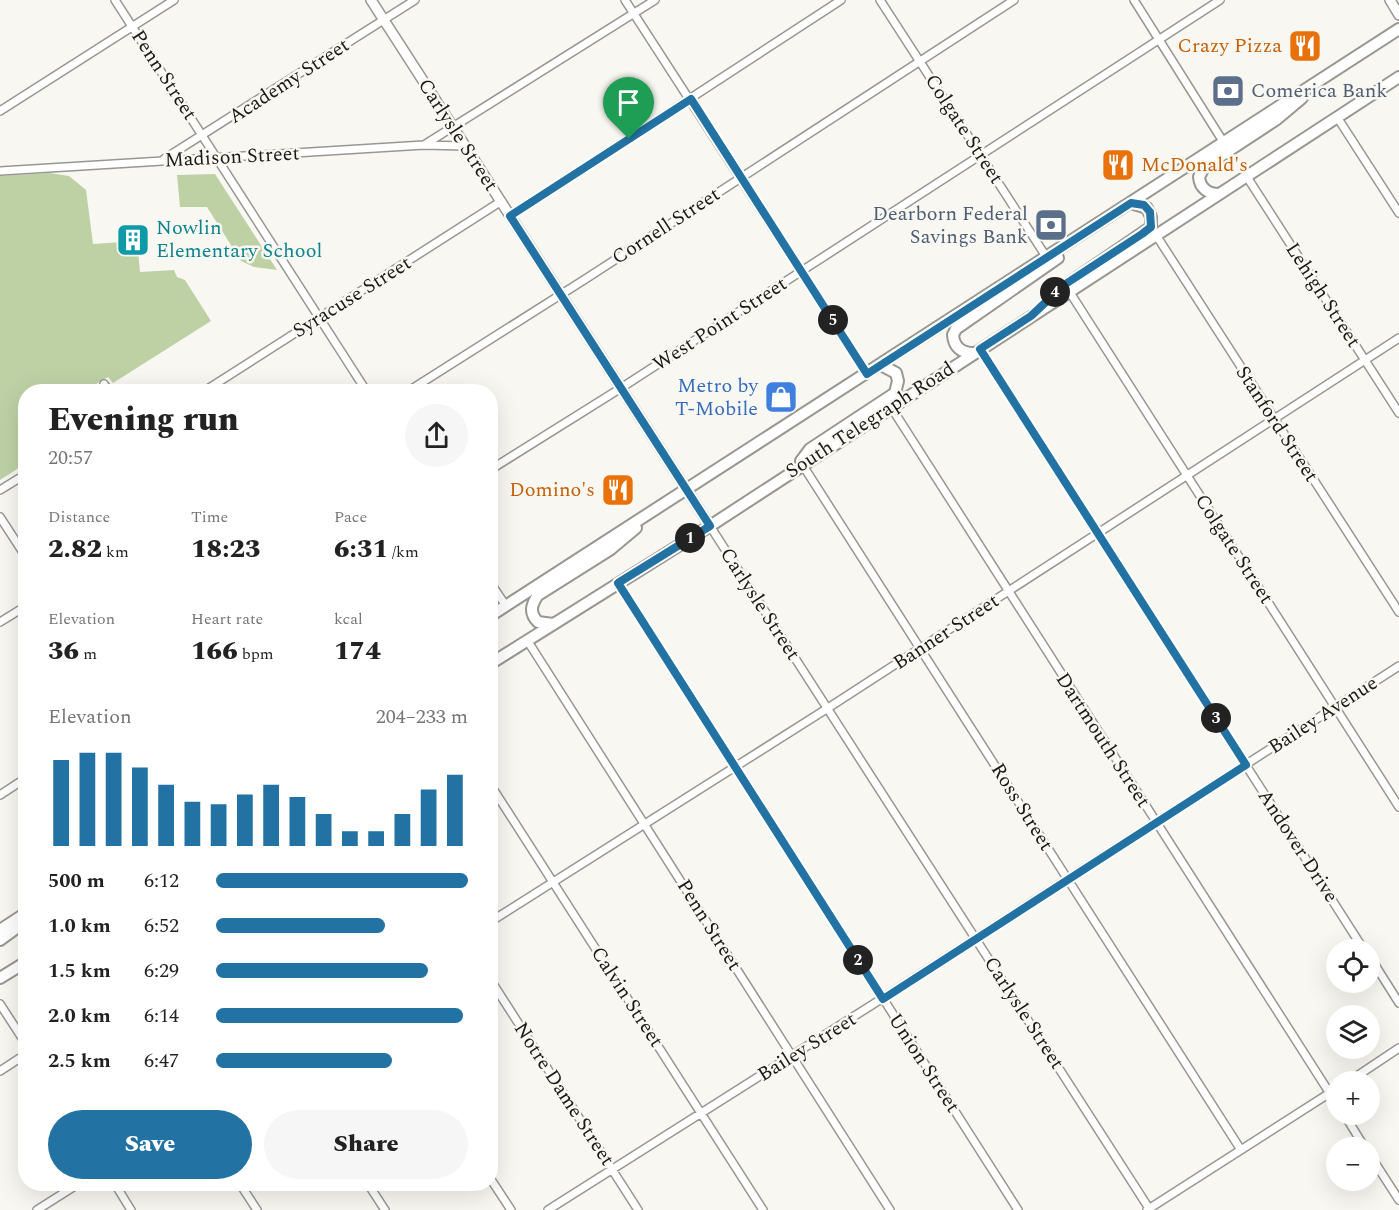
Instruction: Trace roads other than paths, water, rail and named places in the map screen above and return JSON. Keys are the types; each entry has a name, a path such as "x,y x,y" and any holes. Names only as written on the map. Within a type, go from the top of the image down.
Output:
{"main road":[{"name":"South Telegraph Road","path":"498,611 1399,29"},
{"name":"South Telegraph Road","path":"498,659 710,526 1399,77"},
{"path":"1219,194 1208,192 1201,186 1199,177 1204,167 1292,108 1321,80"},
{"path":"1031,316 1064,285 1151,227 1151,217 1147,208 1131,203"},
{"path":"976,351 962,351 956,345 953,335 956,329 1034,277 1059,257 1077,238"},
{"path":"791,472 810,449 896,393 898,381 896,373 880,365"},
{"path":"553,624 538,622 532,614 533,603 538,596 612,549 644,518"},
{"path":"0,930 18,918"},
{"path":"0,940 18,927"},
{"path":"0,978 18,967"}],"street":[{"name":"Penn Street","path":"116,0 362,384"},
{"path":"0,111 174,0"},
{"name":"Carlysle Street","path":"371,0 1149,1210"},
{"name":"Academy Street","path":"162,161 415,0"},
{"path":"625,0 867,374"},
{"path":"424,145 655,0"},
{"path":"510,216 841,0"},
{"name":"Colgate Street","path":"880,0 1047,258"},
{"name":"Cornell Street","path":"420,384 561,295 1014,0"},
{"path":"1134,0 1224,143"},
{"name":"West Point Street","path":"498,465 621,388 1220,0"},
{"path":"1390,0 1399,15"},
{"path":"1337,117 1399,213"},
{"name":"Madison Street","path":"0,171 424,145 465,146"},
{"name":"Lehigh Street","path":"1247,177 1399,413"},
{"name":"Syracuse Street","path":"215,384 500,202"},
{"name":"Stanford Street","path":"1156,236 1399,612"},
{"name":"Colgate Street","path":"1069,291 1399,807"},
{"name":"Banner Street","path":"498,917 828,708 1399,338"},
{"name":"Andover Drive","path":"976,351 1097,534 1357,939"},
{"name":"Dartmouth Street","path":"891,407 1156,823 1326,1080"},
{"name":"Ross Street","path":"802,464 1241,1150"},
{"path":"0,490 18,479"},
{"path":"0,517 18,545"},
{"name":"Union Street","path":"618,583 1018,1210"},
{"path":"498,594 506,606"},
{"path":"0,622 18,611"},
{"name":"Penn Street","path":"527,640 890,1210"},
{"name":"Bailey Avenue","path":"1156,823 1399,666"},
{"path":"0,795 18,783"},
{"name":"Calvin Street","path":"498,796 763,1210"},
{"name":"Bailey Street","path":"548,1210 883,999 1156,823"},
{"path":"1380,973 1399,1004"},
{"name":"Notre Dame Street","path":"498,990 638,1210"},
{"path":"0,1004 18,1032"},
{"path":"1364,1071 1399,1048"},
{"path":"0,1071 18,1059"},
{"path":"1149,1210 1326,1095"},
{"path":"1380,1171 1399,1200"},
{"path":"498,1190 511,1210"},
{"path":"37,1210 67,1191"},
{"path":"119,1191 131,1210"},
{"path":"245,1191 257,1210"},
{"path":"373,1191 385,1210"}],"place":[{"name":"Crazy Pizza","path":"1305,46"},
{"name":"Comerica Bank","path":"1228,91"},
{"name":"McDonald's","path":"1118,165"},
{"name":"Dearborn Federal Savings Bank","path":"1051,225"},
{"name":"Nowlin Elementary School","path":"133,240"},
{"name":"Metro by T-Mobile","path":"781,397"},
{"name":"Domino's","path":"618,490"}]}
